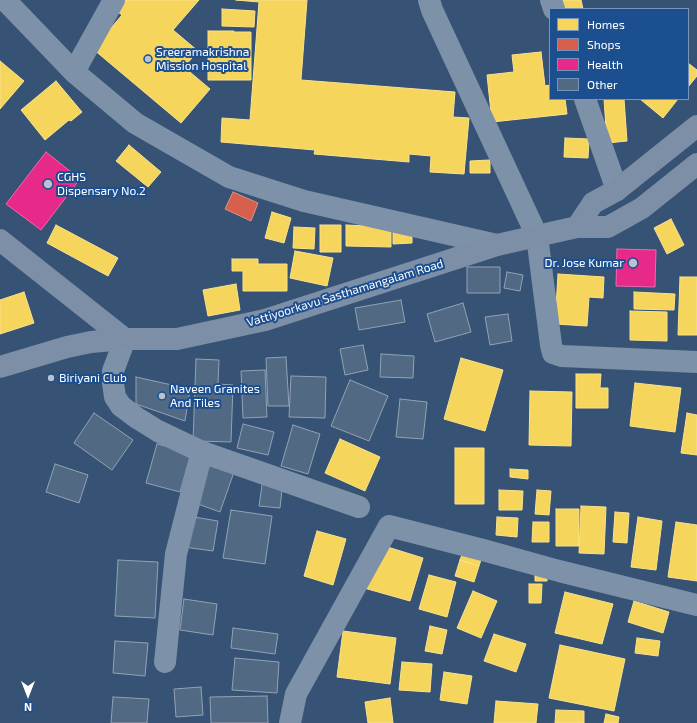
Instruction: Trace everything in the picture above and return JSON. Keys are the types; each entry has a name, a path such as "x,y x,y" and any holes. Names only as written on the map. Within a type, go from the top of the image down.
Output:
{"main road":[{"path":"577,226 593,203 616,190 697,126"},
{"name":"Vattiyoorkavu Sasthamangalam Road","path":"0,367 67,347 91,342 125,339 177,339 264,320 497,245 577,226 608,227 642,208 697,164"},
{"path":"0,241 125,339"}],"street":[{"path":"4,0 74,72 135,123 229,177 304,201 497,245"},
{"path":"74,72 114,0"},
{"path":"430,0 432,10 537,236 553,353 562,356 697,362"},
{"path":"585,100 616,190"},
{"path":"125,339 114,371 113,383 115,397 121,406 136,418 202,452 359,507"},
{"path":"165,662 176,554 202,452"},
{"path":"290,723 296,694 389,526 559,571 697,605"}],"building: Homes":[{"name":"Sreeramakrishna Mission Hospital","path":"124,0 199,0 173,30 198,51 184,67 210,89 181,123 93,49 122,15 115,10"},
{"path":"236,0 307,0 301,80 455,92 453,117 469,118 464,174 430,172 431,156 409,154 409,162 314,154 315,150 221,142 222,118 250,120 259,2"},
{"path":"553,0 581,0 583,8 555,8"},
{"path":"222,9 255,11 254,27 222,26"},
{"path":"208,31 251,32 251,80 208,80"},
{"path":"541,52 545,86 549,85 549,100 565,100 567,114 492,122 487,75 514,72 512,55"},
{"path":"0,61 24,81 0,109"},
{"path":"689,64 697,70 697,76 689,86"},
{"path":"56,81 82,112 71,121 69,120 45,140 21,110"},
{"path":"604,100 624,100 627,141 607,143"},
{"path":"641,100 677,100 663,118"},
{"path":"565,138 589,139 588,158 564,157"},
{"path":"129,145 161,172 148,187 116,161"},
{"path":"490,160 490,173 470,173 470,161"},
{"path":"272,212 291,218 284,243 265,238"},
{"path":"671,219 684,245 667,254 654,228"},
{"path":"56,225 118,258 108,276 47,243"},
{"path":"320,225 341,225 341,252 320,252"},
{"path":"346,225 391,227 391,247 346,246"},
{"path":"294,227 315,228 314,249 293,248"},
{"path":"412,228 412,243 393,244 393,229"},
{"path":"295,251 333,258 327,286 290,278"},
{"path":"232,259 258,259 258,264 287,264 287,291 243,291 243,271 232,271"},
{"path":"558,274 604,277 603,298 589,297 587,326 555,324"},
{"path":"680,277 697,277 697,335 678,335"},
{"path":"236,284 240,310 208,316 203,290"},
{"path":"24,292 34,323 0,334 0,300"},
{"path":"634,292 675,294 674,310 634,309"},
{"path":"630,311 667,312 667,341 630,340"},
{"path":"461,358 503,370 485,431 444,419"},
{"path":"576,374 601,374 600,388 608,388 608,408 576,408"},
{"path":"635,383 681,388 675,432 630,426"},
{"path":"530,391 572,392 571,446 529,445"},
{"path":"687,413 697,415 697,455 681,453"},
{"path":"340,439 380,457 365,491 325,473"},
{"path":"455,448 484,448 484,504 455,504"},
{"path":"510,469 528,470 528,479 510,477"},
{"path":"499,490 523,491 522,510 499,510"},
{"path":"537,490 551,491 549,515 535,514"},
{"path":"581,506 606,507 604,554 579,553"},
{"path":"556,509 579,509 579,546 556,546"},
{"path":"615,512 629,513 627,543 613,542"},
{"path":"497,517 518,518 517,537 496,535"},
{"path":"638,517 662,521 656,570 631,567"},
{"path":"533,522 549,522 549,542 532,542"},
{"path":"676,522 697,525 697,581 668,577"},
{"path":"317,531 346,539 333,585 304,576"},
{"path":"378,544 423,558 410,601 364,588"},
{"path":"466,544 484,550 479,566 460,560"},
{"path":"460,560 479,566 474,582 455,576"},
{"path":"535,562 548,563 547,581 535,581"},
{"path":"429,575 456,582 447,617 419,609"},
{"path":"529,584 542,584 541,603 529,603"},
{"path":"473,591 497,601 481,638 457,628"},
{"path":"565,592 613,604 602,644 555,633"},
{"path":"634,601 669,612 663,633 628,622"},
{"path":"430,626 447,630 442,654 425,651"},
{"path":"343,631 396,638 390,684 337,677"},
{"path":"494,634 526,644 516,672 484,661"},
{"path":"637,638 660,641 658,656 635,653"},
{"path":"560,645 625,659 614,711 549,698"},
{"path":"402,662 432,664 430,692 399,690"},
{"path":"444,672 472,676 467,704 440,700"},
{"path":"390,698 393,723 368,723 365,702"},
{"path":"496,701 538,704 536,723 494,723"},
{"path":"556,710 584,711 584,723 555,723"},
{"path":"606,714 619,717 618,723 604,723"}],"building: Shops":[{"path":"233,192 258,203 251,221 225,209"}],"building: Health":[{"path":"46,152 80,179 41,230 6,204"},
{"path":"617,249 656,250 655,287 616,286"}],"building: Other":[{"path":"467,267 500,267 500,293 467,293"},
{"path":"507,272 523,275 520,291 504,288"},
{"path":"401,300 405,322 359,330 355,308"},
{"path":"463,303 471,332 435,342 427,314"},
{"path":"508,314 512,341 490,345 485,317"},
{"path":"363,345 368,370 345,375 340,349"},
{"path":"381,354 414,356 413,378 380,377"},
{"path":"286,357 289,406 268,406 266,358"},
{"path":"196,359 219,360 218,384 233,385 231,442 193,441"},
{"path":"265,370 267,417 243,418 241,371"},
{"path":"291,376 326,377 325,418 289,417"},
{"name":"Naveen Granites And Tiles","path":"136,377 190,389 185,421 136,404"},
{"path":"350,380 388,396 369,441 331,426"},
{"path":"400,399 427,402 423,439 396,437"},
{"path":"94,413 133,440 112,470 74,443"},
{"path":"243,424 274,432 268,455 237,448"},
{"path":"293,425 320,434 308,474 281,466"},
{"path":"157,444 191,453 180,492 146,483"},
{"path":"209,463 234,472 220,512 195,503"},
{"path":"55,464 88,475 79,503 46,492"},
{"path":"263,478 283,481 280,508 259,506"},
{"path":"231,510 272,516 265,564 223,558"},
{"path":"188,516 218,521 213,551 184,547"},
{"path":"118,560 158,562 155,618 115,616"},
{"path":"184,599 217,604 213,635 180,630"},
{"path":"233,628 278,634 275,654 231,648"},
{"path":"115,641 148,643 145,676 113,673"},
{"path":"235,658 279,662 277,693 232,690"},
{"path":"201,687 203,715 176,717 174,689"},
{"path":"267,696 268,723 211,723 210,697"},
{"path":"113,697 149,699 147,723 111,723"}],"place":[{"name":"Sreeramakrishna Mission Hospital","path":"148,59"},
{"name":"CGHS Dispensary No.2","path":"48,184"},
{"name":"Dr. Jose Kumar","path":"633,263"},
{"name":"Biriyani Club","path":"51,378"},
{"name":"Naveen Granites And Tiles","path":"162,396"}]}
